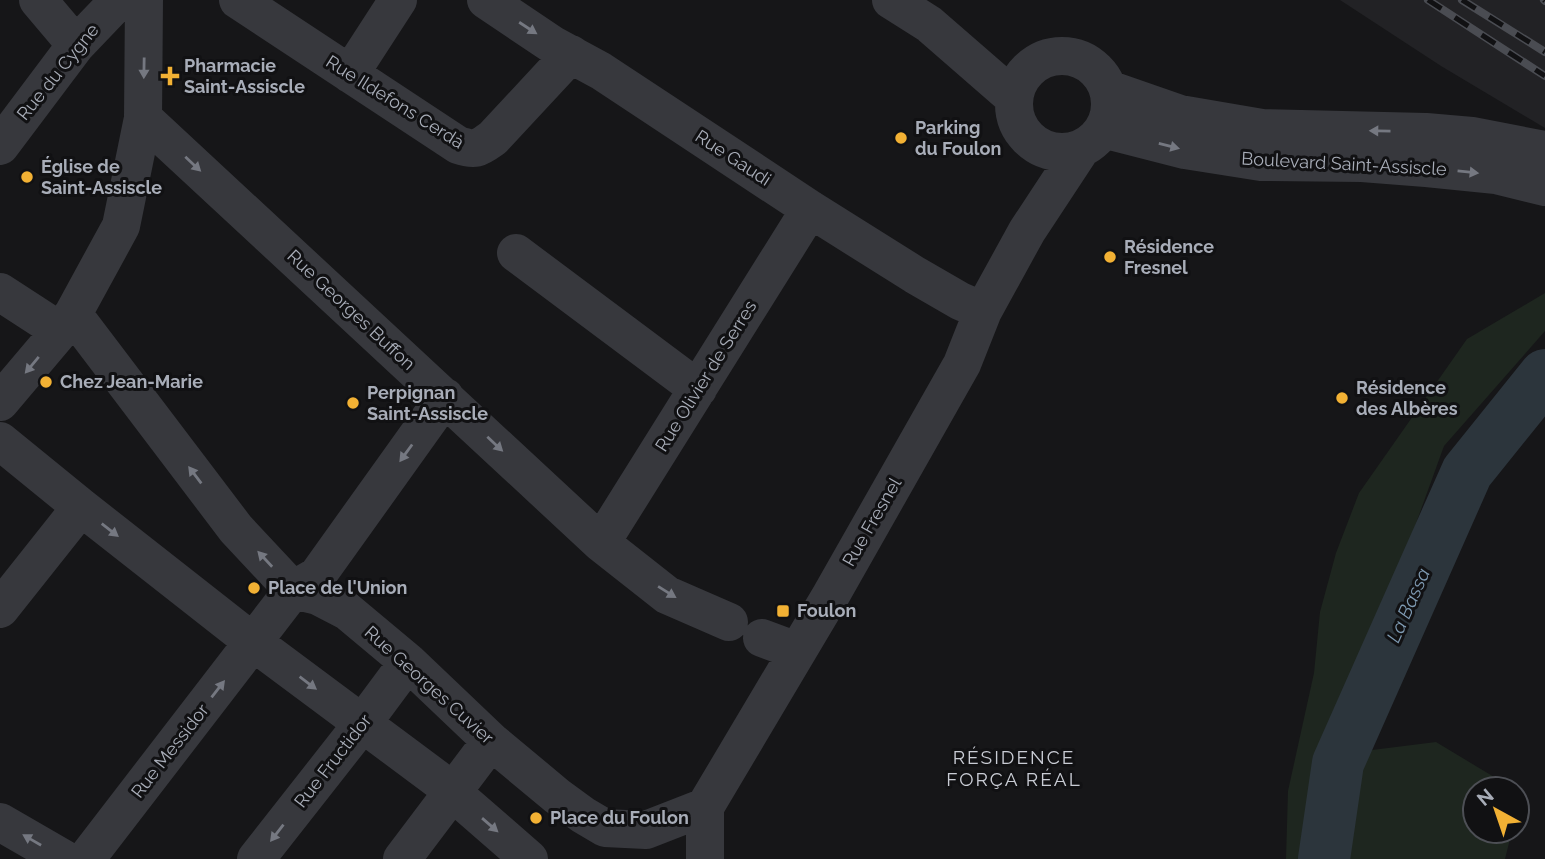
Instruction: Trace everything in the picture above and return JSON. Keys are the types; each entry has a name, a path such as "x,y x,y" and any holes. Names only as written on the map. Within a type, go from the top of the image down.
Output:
{"street":[{"path":"38,0 76,45"},
{"name":"Rue du Cygne","path":"0,146 76,45 119,0"},
{"path":"0,402 66,322 121,226 143,118 144,0"},
{"name":"Rue Ildefons Cerdà","path":"238,0 458,145 469,149 479,148 493,138 571,54"},
{"path":"350,74 398,0"},
{"name":"Rue Gaudi","path":"486,0 915,275 983,311"},
{"path":"891,0 929,24 1000,50 1023,82"},
{"path":"1045,58 1076,58 1101,75 1108,89 1108,116 1092,139 1067,153 1038,147 1026,138 1018,126 1014,112 1023,82 1045,58"},
{"name":"Boulevard Saint-Assiscle","path":"1108,89 1180,114 1262,128 1426,132 1472,136 1545,150"},
{"name":"Rue Georges Buffon","path":"143,118 601,543 667,594 797,651"},
{"name":"Rue Fresnel","path":"1026,138 1031,179 1027,231"},
{"name":"Boulevard Saint-Assiscle","path":"1092,139 1261,162 1362,163 1496,175 1545,187"},
{"name":"Rue Fresnel","path":"705,807 962,364 983,311 1027,231 1092,139"},
{"name":"Rue Olivier de Serres","path":"601,543 810,209"},
{"path":"516,253 698,389"},
{"path":"0,292 66,322 236,529 293,590"},
{"path":"253,642 293,590 317,576 445,397"},
{"path":"0,441 253,642 437,779 529,859"},
{"path":"0,609 81,507"},
{"name":"Rue Georges Cuvier","path":"293,590 318,596 347,611 408,662 491,741 557,796 605,828 646,830 705,807"},
{"name":"Rue Messidor","path":"86,859 253,642"},
{"name":"Rue Fructidor","path":"256,859 408,662"},
{"path":"401,859 491,741"},
{"path":"705,807 705,859"},
{"path":"0,822 64,859"}],"shaded area":[{"path":"1340,0 1545,0 1545,128 1441,66"},
{"path":"1545,293 1545,331 1444,446 1332,755 1436,742 1491,775 1461,775 1461,845 1508,845 1505,859 1286,859 1288,791 1314,673 1320,612 1336,553 1359,493 1467,339"}],"waterway":[{"name":"La Bassa","path":"1324,859 1338,763 1467,472 1545,375"}],"railway":[{"path":"1428,0 1545,76"},
{"path":"1462,0 1545,52"}],"place":[{"name":"Pharmacie Saint-Assiscle","path":"170,76"},
{"name":"Parking du Foulon","path":"901,138"},
{"name":"Église de Saint-Assiscle","path":"27,177"},
{"name":"Résidence Fresnel","path":"1110,257"},
{"name":"Chez Jean-Marie","path":"46,382"},
{"name":"Résidence des Albères","path":"1342,398"},
{"name":"Perpignan Saint-Assiscle","path":"353,403"},
{"name":"Place de l'Union","path":"254,588"},
{"name":"Foulon","path":"783,611"},
{"name":"Place du Foulon","path":"536,818"}],"district":[{"name":"RÉSIDENCE FORÇA RÉAL","path":"1014,768"}]}
